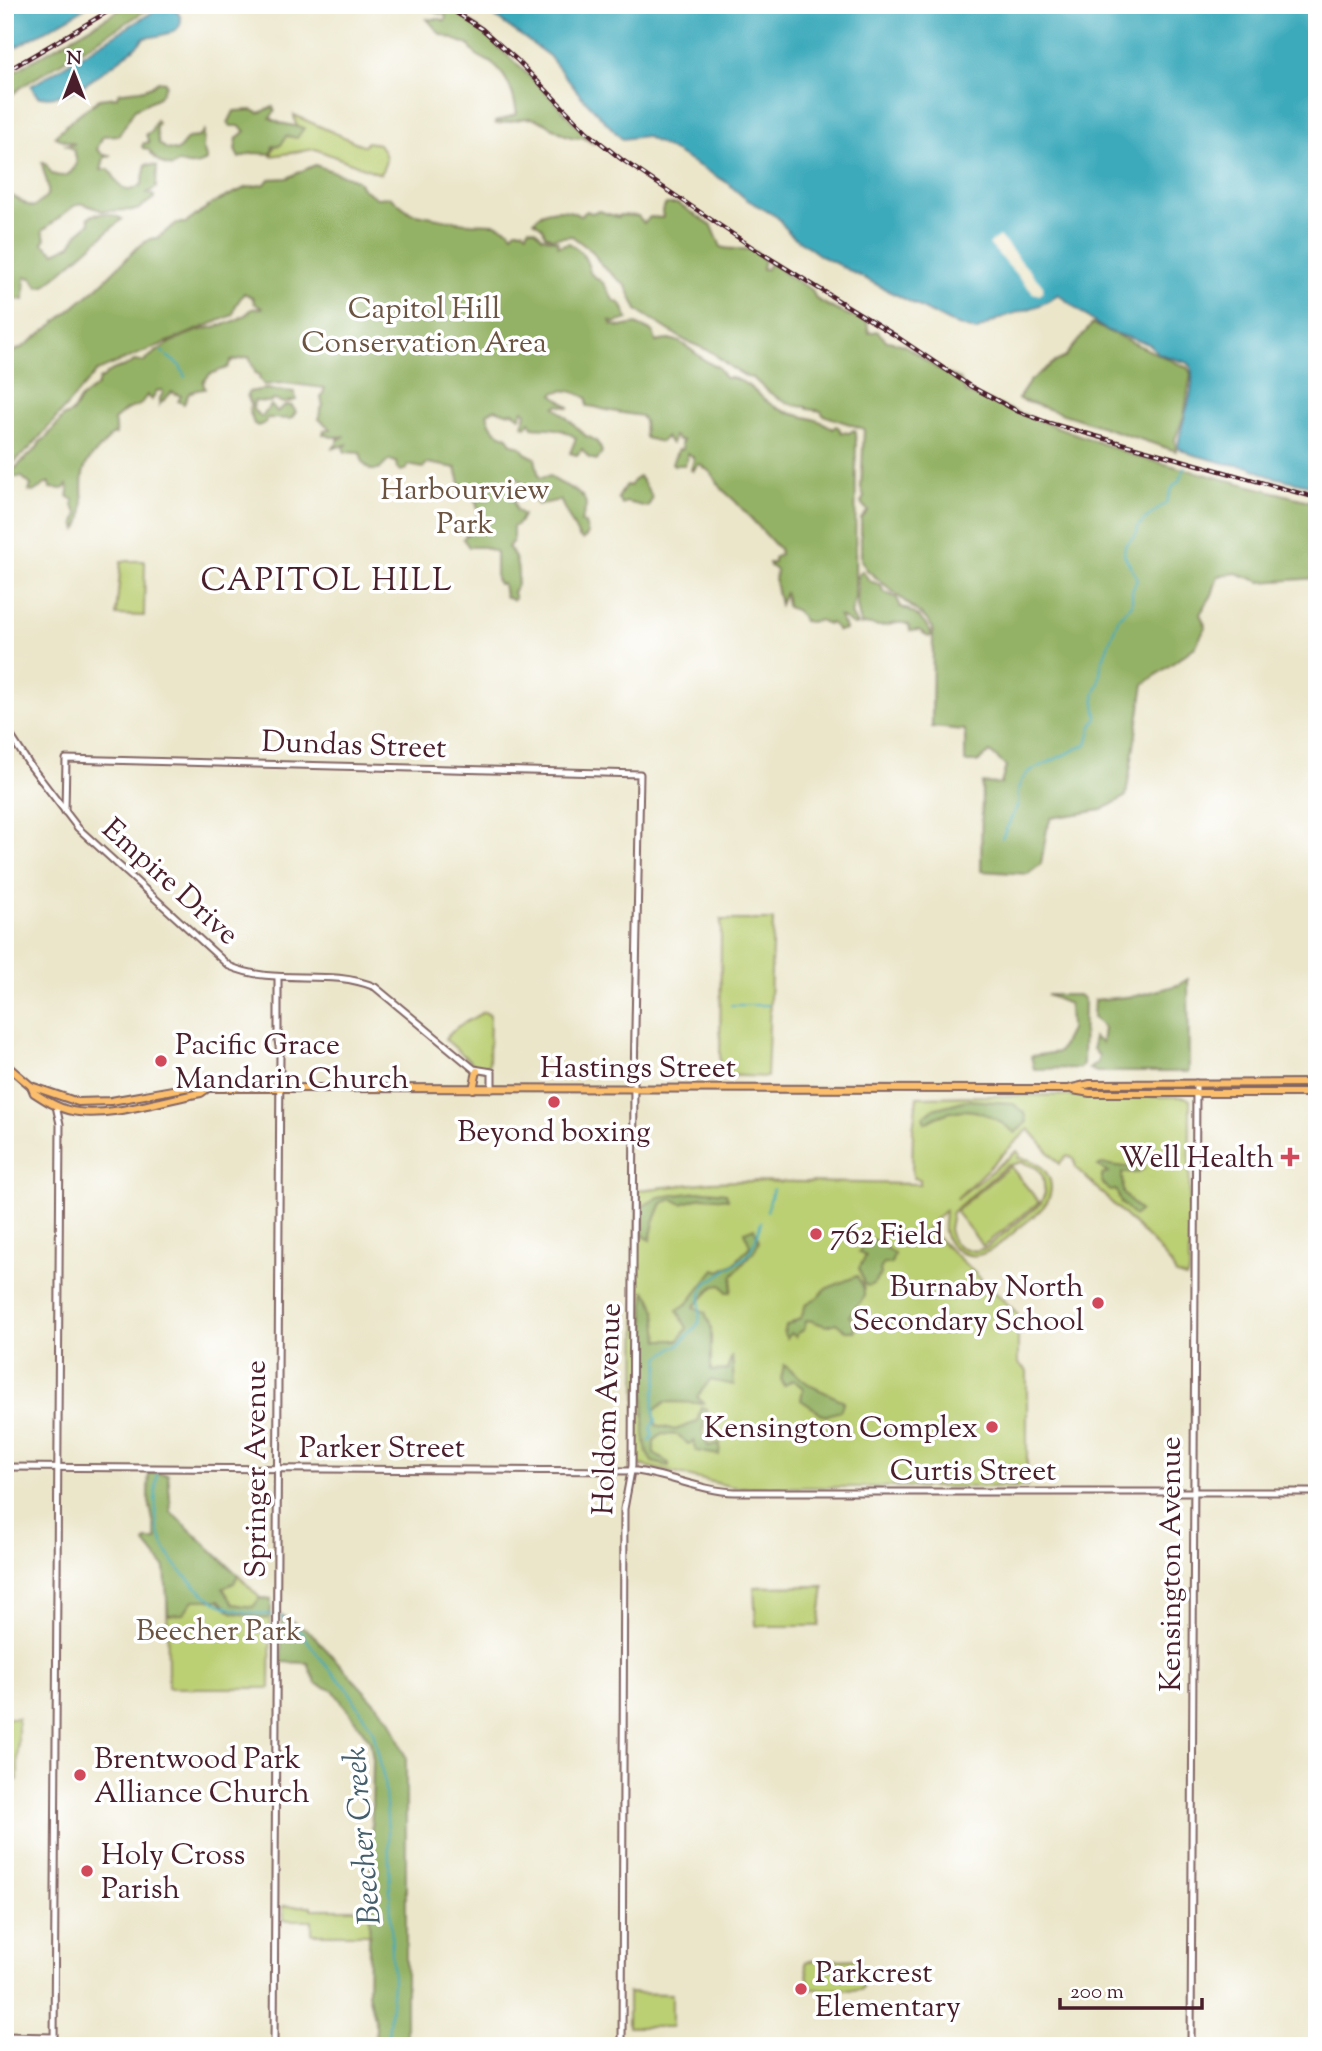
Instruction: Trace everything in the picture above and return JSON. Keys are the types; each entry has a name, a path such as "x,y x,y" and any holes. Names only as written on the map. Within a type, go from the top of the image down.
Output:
{"main road":[{"name":"Hastings Street","path":"5,1065 32,1086 66,1099 91,1102 201,1085 208,1088 1068,1089 1090,1093 1317,1093"},
{"path":"473,1089 477,1071"},
{"name":"Hastings Street","path":"1068,1089 1090,1084 1317,1083"},
{"name":"Hastings Street","path":"32,1086 34,1093 55,1106 68,1110 104,1113 201,1093 208,1088"}],"street":[{"name":"Empire Drive","path":"5,727 65,812 88,837 229,966 261,977 348,978 375,987 477,1071"},
{"name":"Dundas Street","path":"65,812 66,759 640,774"},
{"name":"Holdom Avenue","path":"622,2046 624,1509 632,1471 634,1088 640,774"},
{"name":"Springer Avenue","path":"274,2046 280,1088 278,977"},
{"path":"477,1071 492,1072 492,1089"},
{"name":"Kensington Avenue","path":"1191,2046 1196,1083"},
{"path":"54,2046 60,1124 55,1106"},
{"path":"60,1124 68,1110"},
{"name":"Parker Street","path":"5,1467 632,1471"},
{"name":"Curtis Street","path":"632,1471 735,1492 1317,1492"},
{"path":"5,2036 53,2037"}],"green space":[{"path":"128,5 155,5 21,87 5,101 5,77"},
{"path":"421,5 445,5 476,26 543,89 594,144 582,137 575,138 562,133 537,119 526,118 496,124 495,122 517,114 514,98 504,76 474,53 469,45 440,34 427,19 445,21 446,15"},
{"path":"158,81 165,82 166,85 159,97 135,109 119,135 103,136 97,149 103,155 111,155 104,158 101,170 109,169 125,190 142,184 146,164 157,166 156,188 147,193 154,198 137,210 103,211 81,203 74,206 42,231 45,238 43,244 55,253 71,245 79,232 90,223 88,217 106,214 122,219 45,286 38,287 32,278 25,277 24,300 13,298 5,290 5,193 33,207 41,202 48,193 42,163 45,163 52,174 64,176 70,173 77,163 74,150 66,145 75,144 55,137 56,135 99,99 144,89"},
{"path":"273,107 275,111 270,118 304,128 297,138 286,136 281,145 273,146 271,154 252,153 239,158 235,150 237,138 245,131 228,123 234,111 252,110 259,113"},
{"path":"294,115 364,146 367,142 379,144 386,159 380,174 315,149 271,156 278,141 303,128 296,125"},
{"path":"156,120 159,144 167,149 177,151 188,138 199,137 204,131 203,148 207,160 193,165 179,162 172,167 158,161 142,146 149,143 146,134 151,132"},
{"name":"Capitol Hill Conservation Area","path":"315,165 357,180 363,189 377,198 390,197 411,213 465,223 495,224 508,229 512,234 516,230 527,233 529,228 536,230 542,237 558,241 558,246 569,243 583,255 590,273 604,284 613,300 621,304 628,319 615,323 610,321 612,325 621,327 636,324 653,332 656,342 680,342 718,367 725,378 745,383 779,409 819,421 833,429 836,426 841,432 856,431 855,598 851,614 857,625 838,615 846,629 838,631 831,623 819,620 804,621 796,610 787,607 785,592 780,605 775,582 776,570 769,563 774,563 774,558 780,554 779,549 723,490 710,472 700,464 691,470 694,459 691,455 687,453 684,465 672,463 678,450 683,449 683,440 674,436 671,444 666,437 661,442 645,438 641,416 587,406 587,398 570,391 553,394 570,408 558,405 555,407 598,444 602,452 597,460 589,458 582,449 577,455 570,453 576,438 565,432 532,427 530,422 526,427 523,425 526,413 523,410 520,417 513,412 506,413 495,409 487,413 496,431 535,458 539,478 550,476 577,491 586,505 581,522 585,523 588,534 583,540 560,500 538,505 518,479 513,477 510,481 516,510 523,515 513,527 513,541 508,547 518,569 513,592 515,599 512,600 505,596 503,584 499,584 496,579 496,552 484,547 469,547 463,539 474,526 478,509 471,493 461,487 456,468 427,463 423,468 408,465 407,469 401,471 396,462 389,460 379,470 370,470 363,463 360,453 345,452 343,448 348,444 331,449 337,444 338,438 345,436 332,437 323,434 324,430 331,429 319,419 325,388 284,383 264,385 249,357 231,361 227,368 210,374 203,382 205,389 189,393 184,404 178,401 181,396 172,392 159,405 163,393 162,390 156,391 152,400 147,395 140,405 126,410 114,420 116,434 110,436 89,460 84,470 83,508 77,530 75,522 78,514 73,500 68,496 67,485 63,489 50,488 49,482 33,492 29,491 31,485 22,477 11,477 12,471 37,448 64,416 72,413 80,399 110,371 134,361 143,362 186,335 229,323 252,309 262,308 244,293 233,315 97,371 30,448 5,470 5,356 23,347 50,327 150,239 157,238 177,223 186,223 213,203 245,188 265,184 269,179 287,178"},
{"path":"666,204 678,204 712,226 721,247 754,251 764,260 762,269 767,269 770,263 773,264 812,290 816,299 867,322 869,333 877,331 887,341 903,345 936,368 960,379 966,393 1138,457 1317,503 1317,578 1261,582 1236,573 1218,576 1212,595 1200,614 1206,627 1195,647 1144,684 1126,796 1102,810 1051,818 1041,864 1028,874 981,871 982,783 1001,784 1006,766 990,752 978,762 965,762 965,730 932,727 933,628 926,619 867,570 861,560 861,519 868,511 861,503 864,497 861,488 864,429 823,415 821,411 784,402 712,352 686,341 637,310 626,286 601,265 593,252 572,236 552,238 545,235 543,228 534,221 543,213 562,210 580,216 587,211 599,211 618,217 638,216 644,223 650,217 663,218 662,211"},
{"path":"1092,324 1188,368 1191,374 1184,416 1175,439 1176,451 1018,399 1030,381 1064,358"},
{"path":"266,389 294,392 296,400 284,403 274,400 254,401 253,410 262,417 271,405 277,412 286,405 292,406 296,412 291,419 267,418 265,423 258,426 254,424 247,395 249,392"},
{"path":"639,477 651,496 650,504 647,507 626,502 622,504 618,498 626,485 630,486"},
{"path":"121,561 145,561 144,616 116,615"},
{"path":"862,571 870,581 881,585 883,591 897,598 900,607 919,618 932,635 929,637 919,630 910,631 909,625 901,623 861,625 857,606 858,575"},
{"path":"721,920 773,920 767,1077 720,1075"},
{"path":"1188,979 1189,1072 1097,1072 1089,1069 1097,1063 1099,1056 1093,1049 1093,1037 1102,1043 1104,1028 1093,1017 1094,1000 1136,996 1178,985"},
{"path":"1047,995 1079,995 1084,999 1083,1065 1080,1068 1034,1069 1031,1056 1059,1052 1070,1030 1069,1004"},
{"path":"484,1012 490,1015 489,1064 483,1068 476,1066 445,1039 457,1027"},
{"path":"1050,1095 1185,1097 1190,1100 1189,1273 1186,1278 1176,1275 1171,1264 1153,1243 1076,1168 1074,1158 1067,1156 1059,1164 1029,1129 956,1199 1017,1151 1020,1155 1018,1158 1034,1162 1049,1178 1050,1194 1038,1212 999,1245 978,1255 959,1252 949,1243 944,1231 945,1210 927,1228 1018,1314 1018,1363 1027,1371 1027,1487 733,1487 636,1464 639,1190 742,1181 920,1184 920,1179 914,1178 912,1172 917,1097","holes":["1022,1162 1037,1168 1043,1177 1045,1193 1040,1204 986,1248 974,1251 960,1247 952,1240 949,1229 952,1212 1006,1166"]},
{"path":"967,1100 1012,1103 1025,1113 1027,1122 1015,1133 983,1113 961,1110 938,1116 925,1123 923,1117 933,1109"},
{"path":"1101,1164 1143,1169 1137,1173 1122,1173 1123,1193 1140,1211 1134,1216 1121,1203 1116,1190 1110,1191 1102,1182 1102,1175 1108,1173 1098,1166"},
{"path":"1010,1166 1039,1202 983,1246 955,1211"},
{"path":"706,1191 726,1193 728,1199 702,1197 682,1204 673,1199 662,1203 650,1240 643,1235 643,1206 659,1197"},
{"path":"754,1228 759,1241 755,1250 733,1275 731,1292 727,1292 721,1285 714,1286 694,1307 705,1312 711,1327 711,1371 727,1370 732,1355 734,1385 710,1380 697,1397 704,1403 665,1402 654,1411 656,1425 675,1430 697,1422 701,1407 707,1409 702,1433 708,1446 720,1443 719,1455 696,1451 694,1441 688,1444 678,1435 662,1434 654,1441 654,1454 669,1463 669,1466 652,1462 647,1453 644,1434 645,1291 655,1307 659,1340 679,1340 687,1328 677,1310 688,1303 715,1269 720,1271 734,1264 750,1246 745,1232"},
{"path":"865,1241 877,1241 894,1254 891,1264 884,1263 881,1274 868,1286 864,1284 859,1268 866,1256 859,1252"},
{"path":"857,1276 864,1289 864,1297 849,1316 853,1320 855,1331 846,1331 836,1323 826,1326 809,1320 806,1321 804,1330 796,1337 791,1333 787,1338 784,1334 786,1326 801,1318 806,1304 825,1289"},
{"path":"784,1365 811,1386 844,1401 840,1411 825,1416 801,1400 803,1388 793,1380 784,1386 781,1379"},
{"name":"Beecher Park","path":"149,1473 168,1474 171,1512 260,1598 271,1599 270,1688 168,1688 165,1568 145,1543 146,1540 157,1540 148,1496"},
{"path":"149,1473 168,1474 171,1512 238,1575 234,1583 223,1588 233,1604 253,1607 260,1598 271,1599 271,1611 267,1619 231,1612 220,1600 193,1600 183,1614 168,1615 165,1568 145,1543 146,1540 157,1540 148,1496"},
{"path":"824,1586 819,1626 756,1626 754,1587"},
{"path":"282,1615 312,1634 390,1719 406,1758 406,2046 375,2046 376,2027 368,1993 373,1760 370,1741 333,1690 316,1684 308,1663 281,1662"},
{"path":"5,1718 18,1718 18,1780 5,1780"},
{"path":"283,1906 371,1909 371,1934 312,1934 312,1920 284,1920"},
{"path":"860,1959 861,1990 810,1989 805,1963 807,1961"},
{"path":"628,1993 672,1994 672,2027 628,2027"}],"water":[{"path":"5,5 88,5 5,53"},
{"path":"164,5 172,6 179,14 181,21 174,31 144,38 124,56 70,93 38,97 31,86"},
{"path":"479,5 1317,5 1317,487 1269,476 1250,467 1224,463 1178,448 1192,387 1191,366 1159,354 1149,344 1108,331 1058,294 1045,303 1001,318 976,331 949,322 821,256 790,234 777,217 746,199 726,182 675,152 645,136 622,139 581,96 549,56"}],"pier":[{"path":"999,236 1043,286 1040,295 1033,293 989,244"}],"waterway":[{"path":"167,356 180,366 185,377"},
{"path":"1002,838 1018,804 1021,781 1028,772 1087,744 1097,718 1094,695 1099,683 1101,664 1119,617 1132,604 1132,591 1137,579 1124,554 1125,545 1137,533 1144,520 1166,503 1185,467"},
{"path":"731,1005 768,1005"},
{"path":"767,1211 773,1189"},
{"path":"650,1441 653,1435 651,1428 656,1420 654,1397 659,1357 681,1343 699,1323 701,1294 707,1283 747,1256 761,1222"},
{"name":"Beecher Creek","path":"157,1474 156,1519 163,1544 178,1568 218,1603 240,1611 272,1615"},
{"name":"Beecher Creek","path":"278,1615 302,1633 326,1666 347,1688 373,1731 384,1780 388,1832 393,1983 387,2046"}],"railway":[{"path":"5,72 119,5"},
{"path":"444,5 482,29 517,60 587,132 621,159 758,251 896,336 970,386 1019,412 1049,423 1317,498"}],"place":[{"name":"Pacific Grace Mandarin Church","path":"161,1061"},
{"name":"Beyond boxing","path":"554,1102"},
{"name":"Well Health","path":"1290,1157"},
{"name":"762 Field","path":"816,1234"},
{"name":"Burnaby North Secondary School","path":"1098,1303"},
{"name":"Kensington Complex","path":"992,1427"},
{"name":"Brentwood Park Alliance Church","path":"80,1775"},
{"name":"Holy Cross Parish","path":"87,1871"},
{"name":"Parkcrest Elementary","path":"801,1989"}],"district":[{"name":"CAPITOL HILL","path":"327,579"}],"park label":[{"name":"Harbourview Park","path":"465,506"}]}
